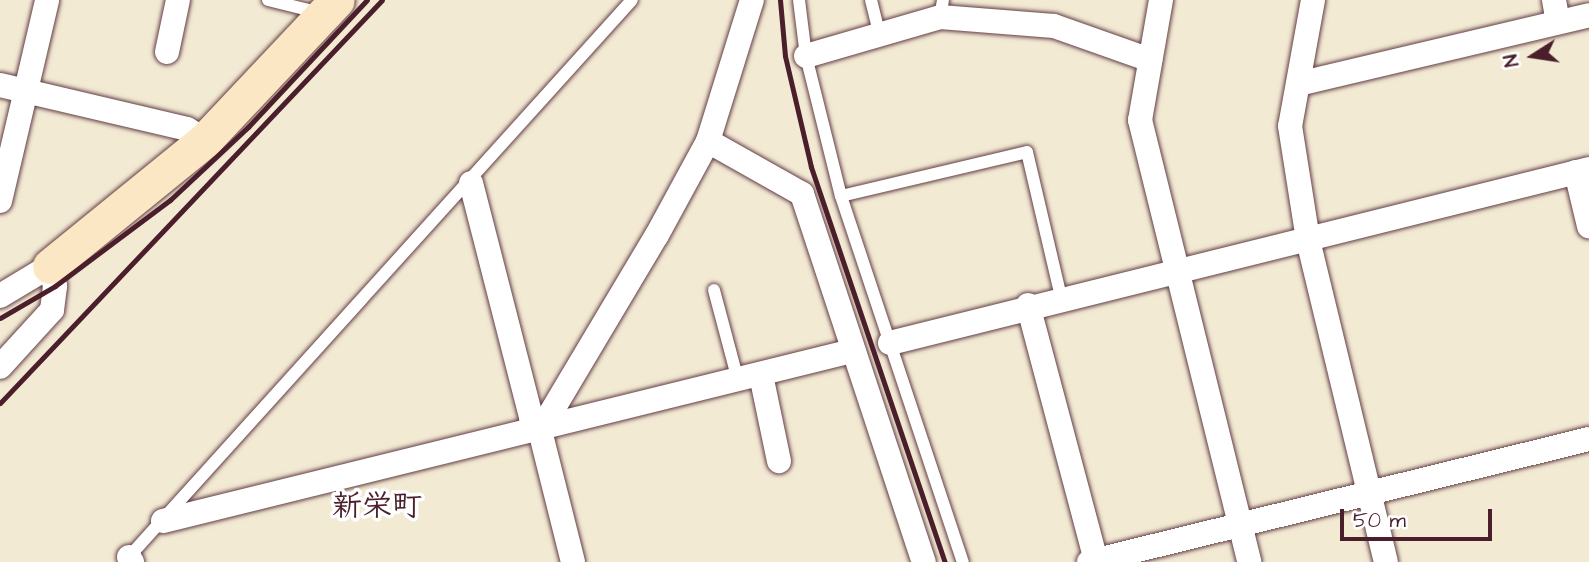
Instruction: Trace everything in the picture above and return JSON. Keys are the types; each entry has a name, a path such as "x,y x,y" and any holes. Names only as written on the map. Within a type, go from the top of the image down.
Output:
{"street":[{"path":"0,201 47,0"},
{"path":"167,52 178,0"},
{"path":"540,430 657,235 708,141 752,0"},
{"path":"1161,0 1140,120 1249,562"},
{"path":"1313,0 1290,126 1308,240 1386,562"},
{"path":"0,296 51,266 205,140 331,7"},
{"path":"807,56 880,35 942,9 1054,26 1150,60"},
{"path":"1298,84 1556,11 1589,15"},
{"path":"0,85 187,129 205,140"},
{"path":"708,141 802,194 924,562"},
{"path":"890,343 1028,305 1308,240 1582,170 1589,226"},
{"path":"471,183 531,417 540,430 573,562"},
{"path":"0,367 52,310 55,286 51,266"},
{"path":"1028,305 1092,561 1240,527 1589,439"},
{"path":"163,521 852,351"},
{"path":"749,377 779,461"}],"lane":[{"path":"268,0 331,7"},
{"path":"129,560 471,183 632,0"},
{"path":"799,0 807,56 841,196 963,562"},
{"path":"871,0 880,35"},
{"path":"841,196 1027,152 1061,297"},
{"path":"714,290 749,377"}],"railway":[{"path":"0,318 55,286 170,200 248,127 367,0"},
{"path":"0,403 382,0"},
{"path":"780,0 785,56 811,167 945,562"}],"district":[{"name":"新栄町","path":"377,506"}]}
